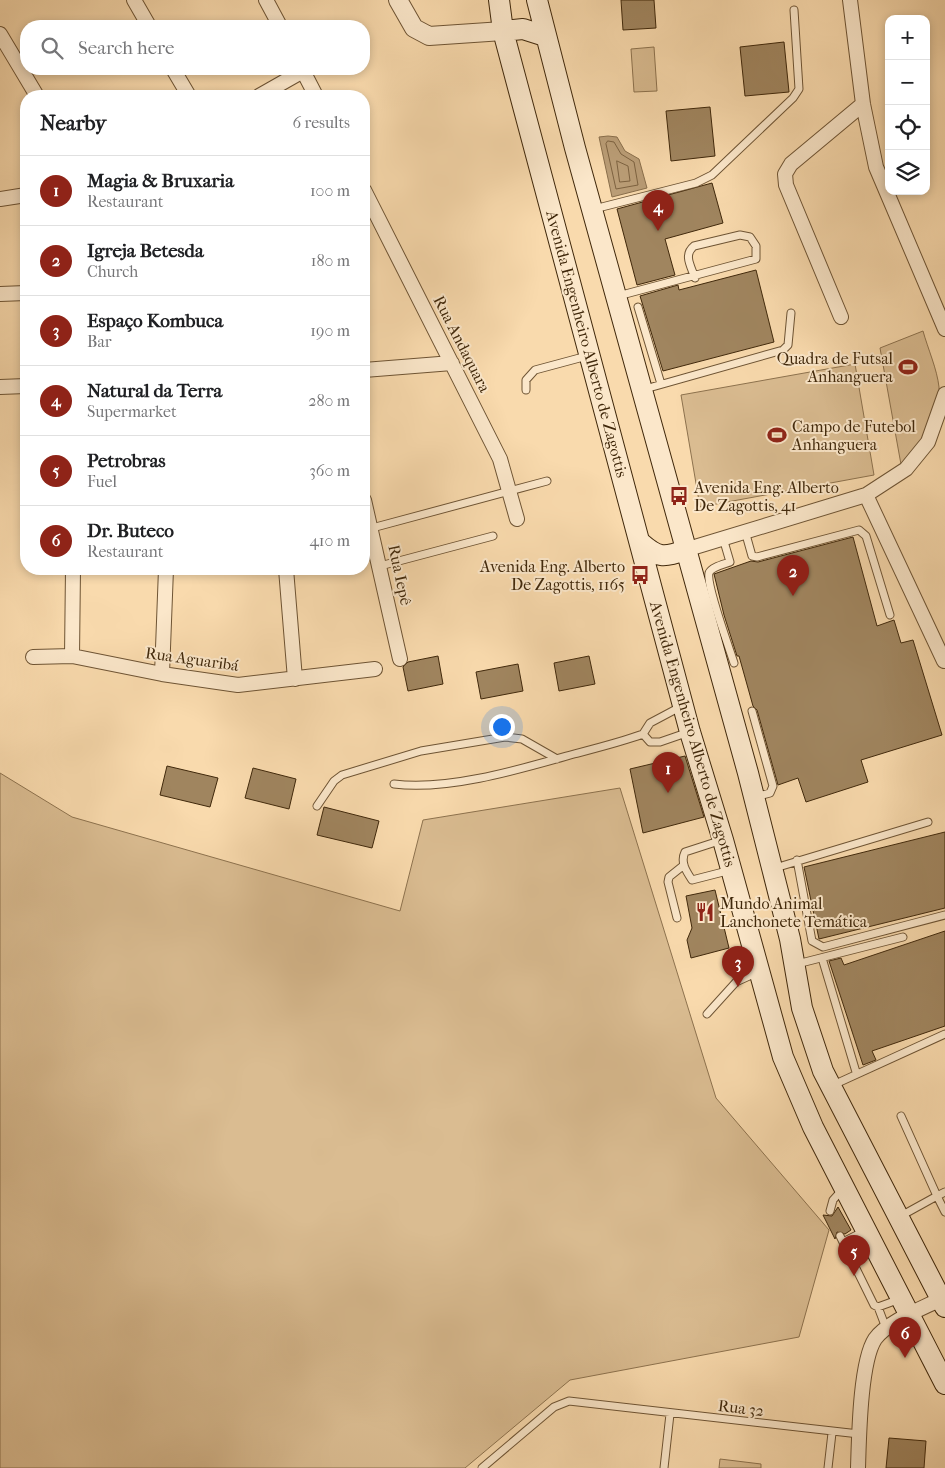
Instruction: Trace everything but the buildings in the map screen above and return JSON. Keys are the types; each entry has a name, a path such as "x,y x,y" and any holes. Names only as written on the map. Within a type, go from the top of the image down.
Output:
{"main road":[{"name":"Avenida Engenheiro Alberto de Zagottis","path":"499,0 502,31 641,543 690,732 723,840 782,1056 813,1128 945,1384"},
{"path":"537,0 545,36 754,797 794,965 802,1008 823,1071 943,1303"},
{"path":"502,31 523,29 545,36"},
{"path":"641,543 655,555 662,556 685,550"}],"street":[{"path":"134,0 146,20"},
{"path":"266,0 277,20"},
{"path":"398,0 410,22 422,34 440,36 502,31"},
{"path":"850,0 862,104 876,167 945,329"},
{"path":"0,34 20,68"},
{"path":"24,75 33,90"},
{"path":"177,75 185,90"},
{"path":"270,90 294,75"},
{"path":"305,75 313,90"},
{"path":"841,317 786,184 785,174 791,164 862,104"},
{"path":"0,199 20,195"},
{"name":"Rua Andaquara","path":"370,202 500,459 517,519"},
{"path":"0,294 20,293"},
{"path":"370,370 452,363"},
{"path":"0,387 20,386"},
{"path":"685,550 866,495 906,469 928,442 945,394"},
{"path":"866,495 944,661"},
{"name":"Rua Iepê","path":"370,521 400,659"},
{"path":"72,656 73,575"},
{"path":"162,674 166,575"},
{"path":"286,575 295,679"},
{"name":"Rua Aguaribá","path":"33,657 72,656 162,674 238,685 375,669"},
{"path":"858,1468 859,1434 869,1352 876,1338 906,1307 943,1303"}],"lane":[{"path":"593,209 696,183 712,176 793,98 799,89 794,10"},
{"path":"617,297 695,278 756,259 756,246 750,237 740,235 694,246 689,250 687,256 695,278"},
{"path":"638,307 661,384"},
{"path":"642,390 783,350 788,345 791,314"},
{"path":"526,390 526,380 535,370 590,356"},
{"path":"372,528 547,481"},
{"path":"746,532 752,556 756,557 859,530 866,536 890,615"},
{"path":"380,566 493,536"},
{"path":"723,538 730,562 712,569 709,573 711,589 734,664"},
{"path":"394,784 416,787 485,776 557,759 643,734 650,722 684,705"},
{"path":"752,712 773,786 770,794 754,797"},
{"path":"643,734 650,742 660,742 690,732"},
{"path":"317,806 334,781 342,775 421,751 505,736 522,739 557,759"},
{"path":"772,869 796,860 928,822"},
{"path":"723,840 685,852 683,857 684,865 692,880 731,870"},
{"path":"796,860 812,941 816,945 823,947 945,915"},
{"path":"677,918 668,882 670,877 684,865"},
{"path":"794,965 903,937"},
{"path":"822,958 856,1072"},
{"path":"707,1014 736,982 758,972"},
{"path":"831,1086 856,1072 945,1034"},
{"path":"901,1116 945,1212"},
{"path":"830,1211 833,1200 844,1188"},
{"path":"899,1217 945,1192"},
{"path":"866,1230 841,1239 871,1301 878,1307 886,1328"},
{"path":"878,1307 906,1307"},
{"name":"Rua 32","path":"482,1468 554,1407 569,1401 859,1434"},
{"path":"664,1468 670,1414"},
{"path":"828,1468 832,1432"}],"shaded area":[{"path":"654,47 657,91 634,92 631,49"},
{"path":"923,331 936,373 939,399 928,432 902,470 880,348"},
{"name":"Campo de Futebol Anhanguera","path":"855,364 874,475 700,507 681,395"},
{"path":"0,773 72,817 400,911 423,820 620,788 716,1098 829,1230 799,1337 570,1380 465,1468 0,1468"},
{"path":"720,1459 761,1464 761,1468 719,1468"}],"water":[{"path":"599,137 617,137 625,151 639,159 647,188 612,197"}],"place":[{"name":"Natural da Terra","path":"658,231"},
{"name":"Quadra de Futsal Anhanguera","path":"908,367"},
{"name":"Campo de Futebol Anhanguera","path":"777,435"},
{"name":"Avenida Eng. Alberto De Zagottis, 41","path":"679,496"},
{"name":"Avenida Eng. Alberto De Zagottis, 1165","path":"640,575"},
{"name":"Igreja Betesda","path":"793,596"},
{"name":"Magia & Bruxaria","path":"668,793"},
{"name":"Mundo Animal Lanchonete Temática","path":"705,912"},
{"name":"Espaço Kombuca","path":"738,987"},
{"name":"Petrobras","path":"854,1276"},
{"name":"Dr. Buteco","path":"905,1358"}]}
